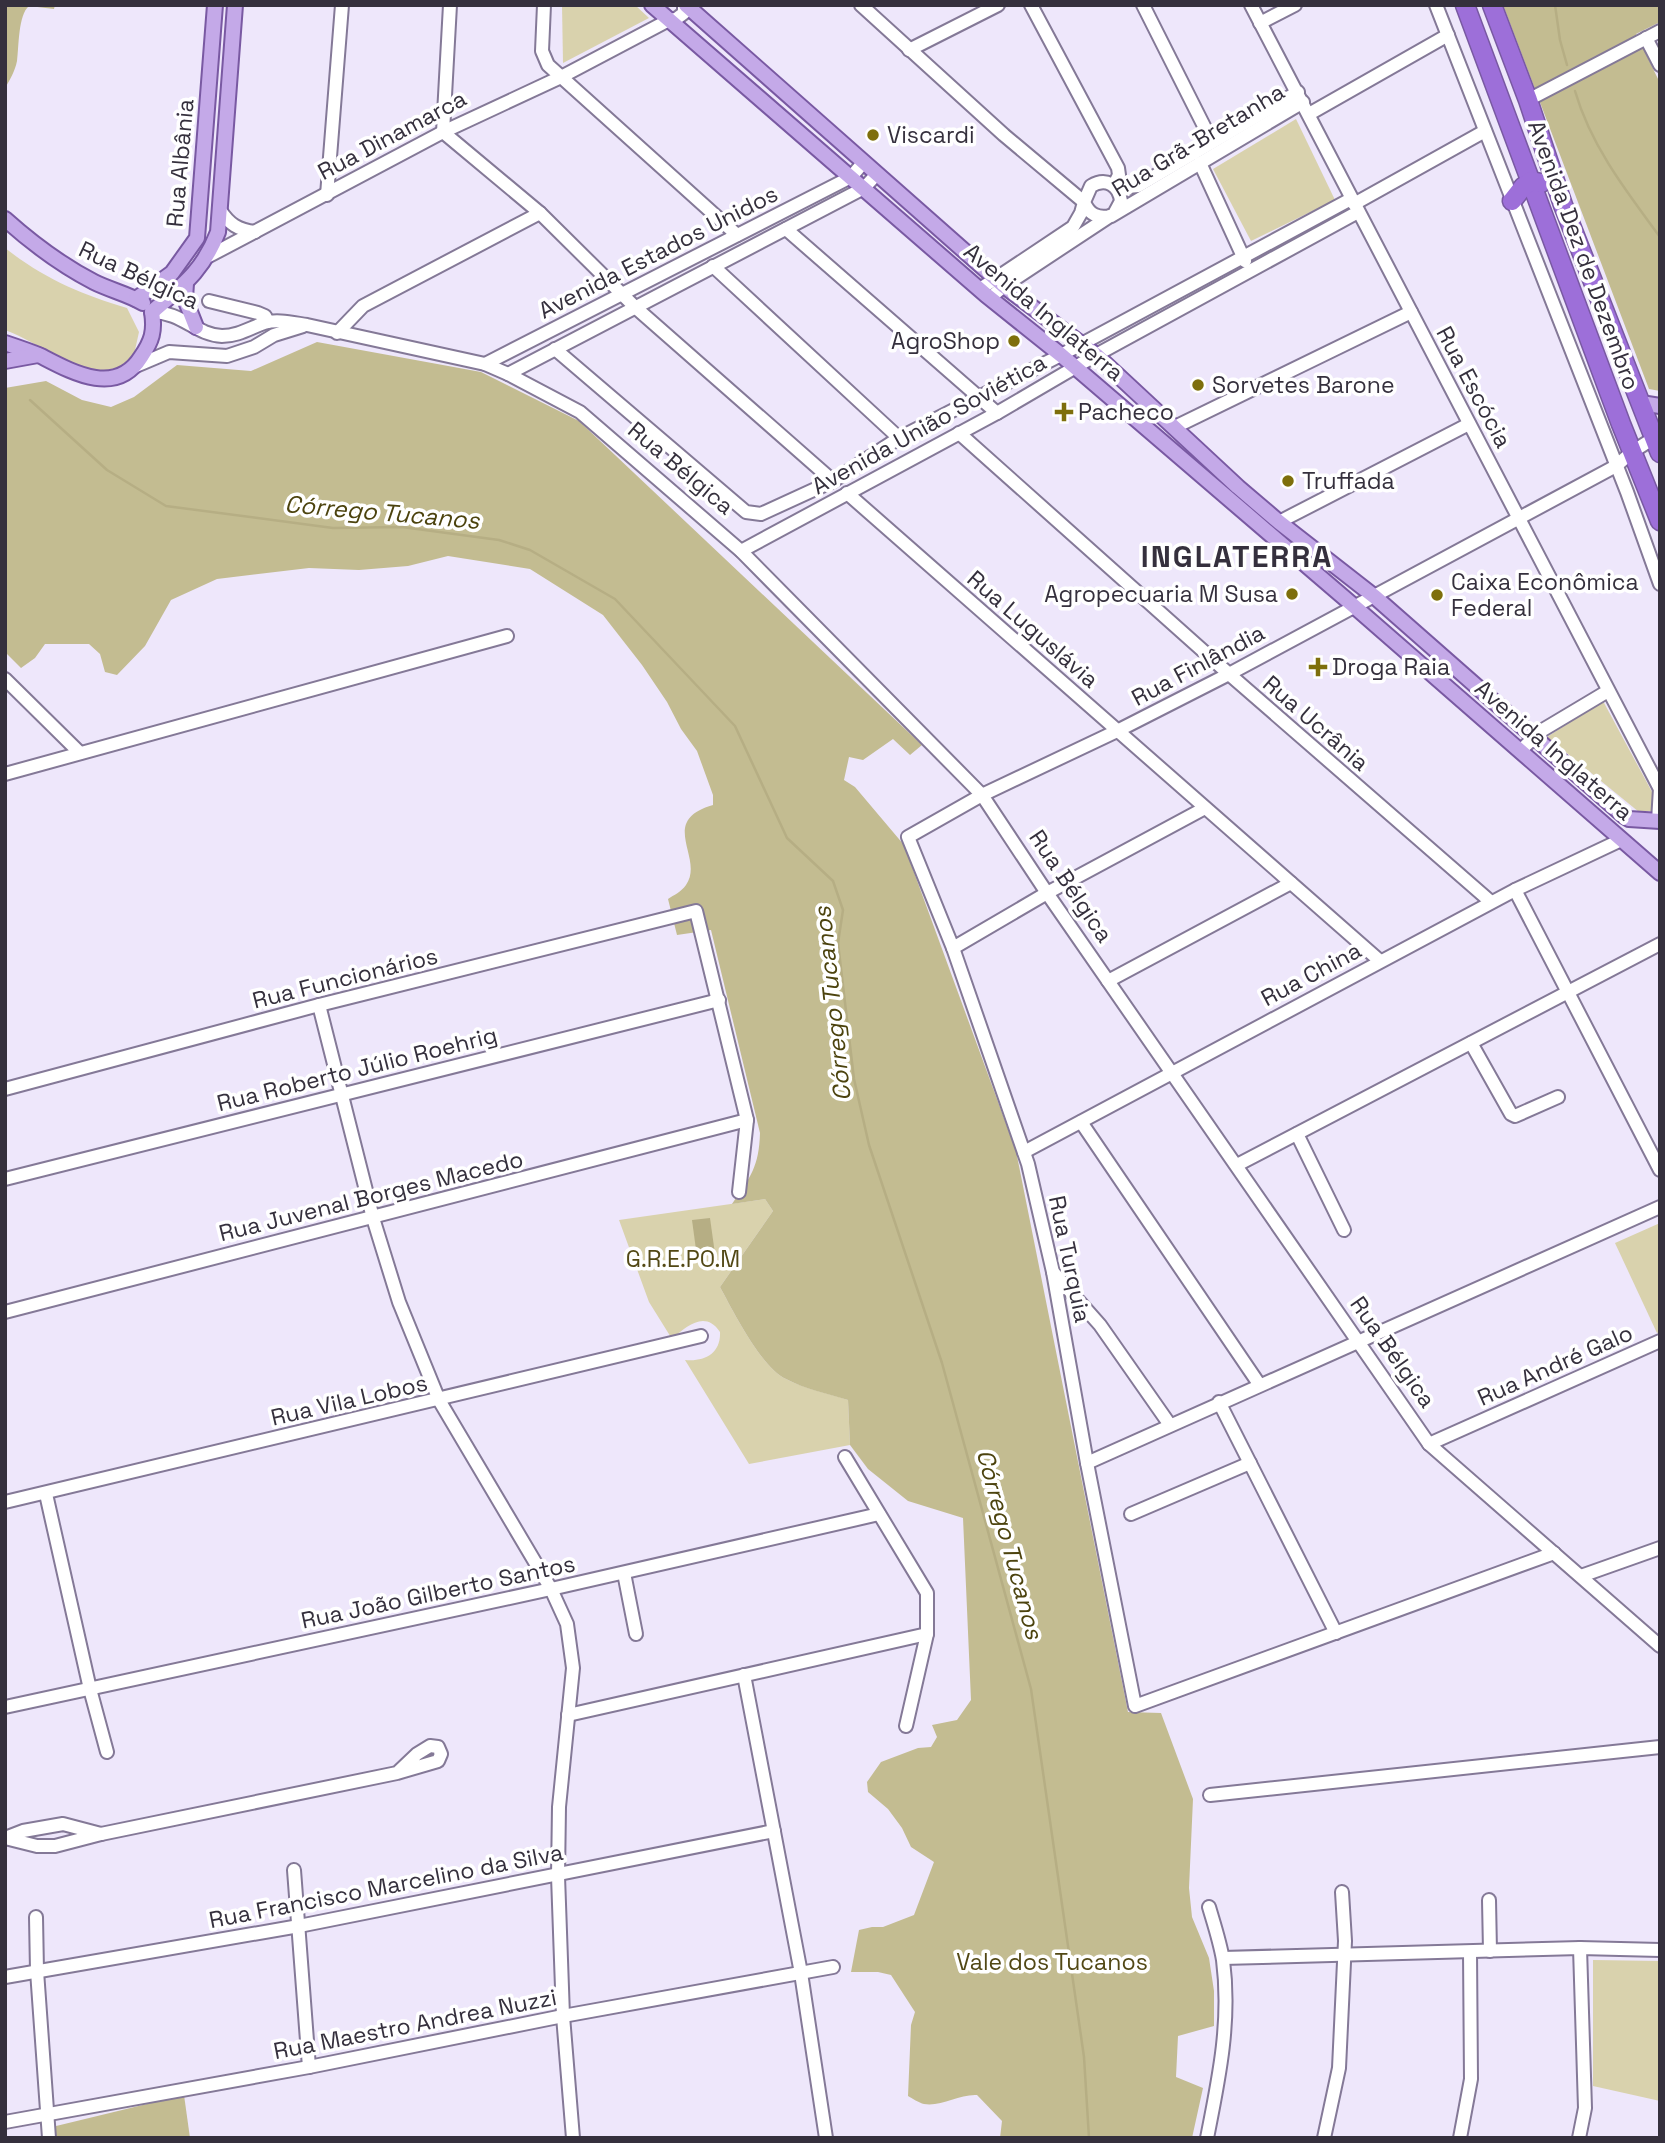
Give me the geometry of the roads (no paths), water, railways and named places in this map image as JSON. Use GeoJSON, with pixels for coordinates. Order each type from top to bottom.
{"type":"FeatureCollection","features":[{"type":"Feature","properties":{"kind":"highway","name":"Avenida Dez de Dezembro"},"geometry":{"type":"LineString","coordinates":[[1465,5],[1660,521]]}},
{"type":"Feature","properties":{"kind":"highway","name":"Avenida Dez de Dezembro"},"geometry":{"type":"LineString","coordinates":[[1492,5],[1528,100],[1563,205],[1658,442]]}},
{"type":"Feature","properties":{"kind":"highway"},"geometry":{"type":"LineString","coordinates":[[1491,73],[1509,104],[1514,106],[1528,100]]}},
{"type":"Feature","properties":{"kind":"highway"},"geometry":{"type":"LineString","coordinates":[[1512,201],[1531,181],[1543,184],[1563,205]]}},
{"type":"Feature","properties":{"kind":"main road","name":"Rua Albânia"},"geometry":{"type":"LineString","coordinates":[[136,299],[172,273],[197,238],[215,5]]}},
{"type":"Feature","properties":{"kind":"main road","name":"Rua Albânia"},"geometry":{"type":"LineString","coordinates":[[209,256],[218,232],[235,5]]}},
{"type":"Feature","properties":{"kind":"main road","name":"Avenida Inglaterra"},"geometry":{"type":"LineString","coordinates":[[652,5],[985,293],[1355,607],[1660,873]]}},
{"type":"Feature","properties":{"kind":"main road","name":"Avenida Inglaterra"},"geometry":{"type":"LineString","coordinates":[[685,5],[1000,282],[1096,355],[1238,487],[1375,597],[1629,819],[1659,821]]}},
{"type":"Feature","properties":{"kind":"main road","name":"Rua Bélgica"},"geometry":{"type":"LineString","coordinates":[[5,219],[33,244],[96,283],[136,299],[152,312]]}},
{"type":"Feature","properties":{"kind":"main road"},"geometry":{"type":"LineString","coordinates":[[5,232],[33,244]]}},
{"type":"Feature","properties":{"kind":"main road","name":"Rua Dinamarca"},"geometry":{"type":"LineString","coordinates":[[152,312],[186,283],[209,256]]}},
{"type":"Feature","properties":{"kind":"main road"},"geometry":{"type":"LineString","coordinates":[[186,283],[185,299],[196,327]]}},
{"type":"Feature","properties":{"kind":"main road"},"geometry":{"type":"LineString","coordinates":[[5,343],[91,378],[115,378],[136,366],[152,341],[152,312]]}},
{"type":"Feature","properties":{"kind":"main road"},"geometry":{"type":"LineString","coordinates":[[5,361],[39,355]]}},
{"type":"Feature","properties":{"kind":"main road"},"geometry":{"type":"LineString","coordinates":[[1641,403],[1660,406]]}},
{"type":"Feature","properties":{"kind":"main road"},"geometry":{"type":"LineString","coordinates":[[1214,487],[1225,474]]}},
{"type":"Feature","properties":{"kind":"main road"},"geometry":{"type":"LineString","coordinates":[[1229,499],[1238,487]]}},
{"type":"Feature","properties":{"kind":"main road"},"geometry":{"type":"LineString","coordinates":[[1621,840],[1628,829],[1629,819]]}},
{"type":"Feature","properties":{"kind":"street"},"geometry":{"type":"LineString","coordinates":[[327,195],[342,5]]}},
{"type":"Feature","properties":{"kind":"street"},"geometry":{"type":"LineString","coordinates":[[450,5],[443,132],[540,213],[635,307],[833,481]]}},
{"type":"Feature","properties":{"kind":"street"},"geometry":{"type":"LineString","coordinates":[[544,5],[542,51],[548,65],[737,235]]}},
{"type":"Feature","properties":{"kind":"street"},"geometry":{"type":"LineString","coordinates":[[669,20],[670,13],[677,5]]}},
{"type":"Feature","properties":{"kind":"street","name":"Rua Dinamarca"},"geometry":{"type":"LineString","coordinates":[[209,256],[443,132],[561,77],[669,20],[681,17],[685,5]]}},
{"type":"Feature","properties":{"kind":"street"},"geometry":{"type":"LineString","coordinates":[[861,5],[1004,135],[1084,202],[1093,214],[1101,217],[1112,215],[1121,201],[1116,187],[1118,168],[1031,5]]}},
{"type":"Feature","properties":{"kind":"street"},"geometry":{"type":"LineString","coordinates":[[909,50],[998,5]]}},
{"type":"Feature","properties":{"kind":"street"},"geometry":{"type":"LineString","coordinates":[[1143,5],[1212,142]]}},
{"type":"Feature","properties":{"kind":"street","name":"Rua Escócia"},"geometry":{"type":"LineString","coordinates":[[1251,5],[1660,788],[1659,821]]}},
{"type":"Feature","properties":{"kind":"street"},"geometry":{"type":"LineString","coordinates":[[1260,23],[1294,5]]}},
{"type":"Feature","properties":{"kind":"street"},"geometry":{"type":"LineString","coordinates":[[1436,5],[1660,584]]}},
{"type":"Feature","properties":{"kind":"street"},"geometry":{"type":"LineString","coordinates":[[1528,100],[1660,31]]}},
{"type":"Feature","properties":{"kind":"street"},"geometry":{"type":"LineString","coordinates":[[1303,102],[1447,35]]}},
{"type":"Feature","properties":{"kind":"street"},"geometry":{"type":"LineString","coordinates":[[1646,38],[1660,65]]}},
{"type":"Feature","properties":{"kind":"street","name":"Rua Grã-Bretanha"},"geometry":{"type":"LineString","coordinates":[[1116,187],[1138,186],[1212,142],[1303,102]]}},
{"type":"Feature","properties":{"kind":"street","name":"Rua Grã-Bretanha"},"geometry":{"type":"LineString","coordinates":[[1000,282],[1303,102]]}},
{"type":"Feature","properties":{"kind":"street"},"geometry":{"type":"LineString","coordinates":[[1354,205],[1485,131]]}},
{"type":"Feature","properties":{"kind":"street"},"geometry":{"type":"LineString","coordinates":[[851,177],[863,163]]}},
{"type":"Feature","properties":{"kind":"street"},"geometry":{"type":"LineString","coordinates":[[1200,163],[1250,271]]}},
{"type":"Feature","properties":{"kind":"street","name":"Avenida Estados Unidos"},"geometry":{"type":"LineString","coordinates":[[508,374],[864,188],[876,175]]}},
{"type":"Feature","properties":{"kind":"street","name":"Avenida Estados Unidos"},"geometry":{"type":"LineString","coordinates":[[485,364],[851,177]]}},
{"type":"Feature","properties":{"kind":"street"},"geometry":{"type":"LineString","coordinates":[[1084,202],[1087,191],[1096,183],[1109,182],[1116,187]]}},
{"type":"Feature","properties":{"kind":"street","name":"Rua Grã-Bretanha"},"geometry":{"type":"LineString","coordinates":[[1000,282],[1073,227],[1084,202]]}},
{"type":"Feature","properties":{"kind":"street","name":"Avenida União Soviética"},"geometry":{"type":"LineString","coordinates":[[555,349],[746,512],[761,514],[833,481],[899,438],[980,398],[1243,256],[1354,205]]}},
{"type":"Feature","properties":{"kind":"street","name":"Avenida União Soviética"},"geometry":{"type":"LineString","coordinates":[[741,551],[997,413],[1096,355],[1250,271],[1354,205]]}},
{"type":"Feature","properties":{"kind":"street"},"geometry":{"type":"LineString","coordinates":[[220,210],[228,222],[241,230],[255,232]]}},
{"type":"Feature","properties":{"kind":"street"},"geometry":{"type":"LineString","coordinates":[[337,333],[363,306],[540,213]]}},
{"type":"Feature","properties":{"kind":"street"},"geometry":{"type":"LineString","coordinates":[[786,229],[997,413]]}},
{"type":"Feature","properties":{"kind":"street"},"geometry":{"type":"LineString","coordinates":[[713,266],[899,438]]}},
{"type":"Feature","properties":{"kind":"street"},"geometry":{"type":"LineString","coordinates":[[985,293],[1000,282]]}},
{"type":"Feature","properties":{"kind":"street"},"geometry":{"type":"LineString","coordinates":[[209,301],[258,313],[265,316],[268,322]]}},
{"type":"Feature","properties":{"kind":"street","name":"Rua Bélgica"},"geometry":{"type":"LineString","coordinates":[[152,312],[176,315],[196,327],[220,336],[234,335],[268,322],[307,325],[485,364],[580,412],[741,551],[982,795],[1429,1444],[1660,1646]]}},
{"type":"Feature","properties":{"kind":"street"},"geometry":{"type":"LineString","coordinates":[[1175,427],[1411,312]]}},
{"type":"Feature","properties":{"kind":"street"},"geometry":{"type":"LineString","coordinates":[[136,366],[169,352],[227,356],[254,347],[274,335],[307,325]]}},
{"type":"Feature","properties":{"kind":"street"},"geometry":{"type":"LineString","coordinates":[[1279,522],[1469,424]]}},
{"type":"Feature","properties":{"kind":"street","name":"Rua Ucrânia"},"geometry":{"type":"LineString","coordinates":[[959,433],[1229,674],[1491,902]]}},
{"type":"Feature","properties":{"kind":"street","name":"Rua Finlândia"},"geometry":{"type":"LineString","coordinates":[[908,837],[982,795],[1229,674],[1520,519],[1616,466],[1632,452],[1658,442]]}},
{"type":"Feature","properties":{"kind":"street","name":"Rua Luguslávia"},"geometry":{"type":"LineString","coordinates":[[847,493],[1380,961]]}},
{"type":"Feature","properties":{"kind":"street"},"geometry":{"type":"LineString","coordinates":[[5,774],[507,636]]}},
{"type":"Feature","properties":{"kind":"street"},"geometry":{"type":"LineString","coordinates":[[5,679],[80,753]]}},
{"type":"Feature","properties":{"kind":"street"},"geometry":{"type":"LineString","coordinates":[[1521,750],[1534,736],[1608,691]]}},
{"type":"Feature","properties":{"kind":"street"},"geometry":{"type":"LineString","coordinates":[[953,947],[1205,808]]}},
{"type":"Feature","properties":{"kind":"street","name":"Rua Turquia"},"geometry":{"type":"LineString","coordinates":[[908,837],[953,947],[1024,1152],[1053,1272],[1135,1706],[1336,1633]]}},
{"type":"Feature","properties":{"kind":"street","name":"Rua China"},"geometry":{"type":"LineString","coordinates":[[1024,1152],[1491,902],[1621,840]]}},
{"type":"Feature","properties":{"kind":"street"},"geometry":{"type":"LineString","coordinates":[[1108,981],[1292,883]]}},
{"type":"Feature","properties":{"kind":"street"},"geometry":{"type":"LineString","coordinates":[[1515,890],[1660,1170]]}},
{"type":"Feature","properties":{"kind":"street","name":"Rua Funcionários"},"geometry":{"type":"LineString","coordinates":[[5,1089],[696,911],[719,1000]]}},
{"type":"Feature","properties":{"kind":"street"},"geometry":{"type":"LineString","coordinates":[[1237,1165],[1660,944]]}},
{"type":"Feature","properties":{"kind":"street"},"geometry":{"type":"LineString","coordinates":[[719,1000],[747,1120],[739,1192]]}},
{"type":"Feature","properties":{"kind":"street","name":"Rua Roberto Júlio Roehrig"},"geometry":{"type":"LineString","coordinates":[[5,1179],[719,1000]]}},
{"type":"Feature","properties":{"kind":"street"},"geometry":{"type":"LineString","coordinates":[[319,1006],[373,1218],[399,1302],[439,1400],[551,1589],[567,1624],[573,1668],[559,1807],[558,1875],[563,2016],[573,2138]]}},
{"type":"Feature","properties":{"kind":"street"},"geometry":{"type":"LineString","coordinates":[[1471,1043],[1511,1114],[1515,1116],[1558,1097]]}},
{"type":"Feature","properties":{"kind":"street","name":"Rua Juvenal Borges Macedo"},"geometry":{"type":"LineString","coordinates":[[5,1312],[747,1120]]}},
{"type":"Feature","properties":{"kind":"street"},"geometry":{"type":"LineString","coordinates":[[1081,1122],[1259,1384]]}},
{"type":"Feature","properties":{"kind":"street"},"geometry":{"type":"LineString","coordinates":[[1297,1134],[1344,1230]]}},
{"type":"Feature","properties":{"kind":"street"},"geometry":{"type":"LineString","coordinates":[[1087,1463],[1660,1207]]}},
{"type":"Feature","properties":{"kind":"street"},"geometry":{"type":"LineString","coordinates":[[1053,1272],[1100,1325],[1170,1425]]}},
{"type":"Feature","properties":{"kind":"street","name":"Rua Vila Lobos"},"geometry":{"type":"LineString","coordinates":[[5,1502],[701,1336]]}},
{"type":"Feature","properties":{"kind":"street","name":"Rua André Galo"},"geometry":{"type":"LineString","coordinates":[[1429,1444],[1660,1341]]}},
{"type":"Feature","properties":{"kind":"street"},"geometry":{"type":"LineString","coordinates":[[1219,1402],[1336,1633],[1554,1553]]}},
{"type":"Feature","properties":{"kind":"street"},"geometry":{"type":"LineString","coordinates":[[845,1457],[927,1593],[927,1634],[906,1726]]}},
{"type":"Feature","properties":{"kind":"street"},"geometry":{"type":"LineString","coordinates":[[1132,1514],[1250,1463]]}},
{"type":"Feature","properties":{"kind":"street"},"geometry":{"type":"LineString","coordinates":[[46,1494],[107,1752]]}},
{"type":"Feature","properties":{"kind":"street","name":"Rua João Gilberto Santos"},"geometry":{"type":"LineString","coordinates":[[5,1707],[624,1573],[879,1514]]}},
{"type":"Feature","properties":{"kind":"street"},"geometry":{"type":"LineString","coordinates":[[1581,1576],[1660,1548]]}},
{"type":"Feature","properties":{"kind":"street"},"geometry":{"type":"LineString","coordinates":[[624,1573],[636,1634]]}},
{"type":"Feature","properties":{"kind":"street"},"geometry":{"type":"LineString","coordinates":[[568,1714],[927,1634]]}},
{"type":"Feature","properties":{"kind":"street"},"geometry":{"type":"LineString","coordinates":[[744,1675],[801,1973],[826,2138]]}},
{"type":"Feature","properties":{"kind":"street"},"geometry":{"type":"LineString","coordinates":[[101,1834],[62,1824],[23,1831],[5,1838],[37,1846],[71,1843],[101,1834],[397,1773],[421,1767],[438,1761],[441,1754],[438,1747],[430,1746],[417,1754],[397,1773]]}},
{"type":"Feature","properties":{"kind":"street"},"geometry":{"type":"LineString","coordinates":[[1210,1795],[1660,1747]]}},
{"type":"Feature","properties":{"kind":"street"},"geometry":{"type":"LineString","coordinates":[[417,1754],[416,1760],[421,1767]]}},
{"type":"Feature","properties":{"kind":"street"},"geometry":{"type":"LineString","coordinates":[[71,1843],[75,1835],[73,1827]]}},
{"type":"Feature","properties":{"kind":"street"},"geometry":{"type":"LineString","coordinates":[[35,1829],[33,1837],[37,1846]]}},
{"type":"Feature","properties":{"kind":"street","name":"Rua Francisco Marcelino da Silva"},"geometry":{"type":"LineString","coordinates":[[5,1977],[299,1926],[774,1831]]}},
{"type":"Feature","properties":{"kind":"street"},"geometry":{"type":"LineString","coordinates":[[294,1870],[309,2067]]}},
{"type":"Feature","properties":{"kind":"street"},"geometry":{"type":"LineString","coordinates":[[1324,2138],[1339,2068],[1344,1953],[1342,1892]]}},
{"type":"Feature","properties":{"kind":"street"},"geometry":{"type":"LineString","coordinates":[[1489,1900],[1490,1951]]}},
{"type":"Feature","properties":{"kind":"street"},"geometry":{"type":"LineString","coordinates":[[1207,2138],[1222,2068],[1227,2013],[1223,1958],[1209,1907]]}},
{"type":"Feature","properties":{"kind":"street"},"geometry":{"type":"LineString","coordinates":[[36,1917],[37,1971],[49,2138]]}},
{"type":"Feature","properties":{"kind":"street"},"geometry":{"type":"LineString","coordinates":[[1223,1958],[1580,1948],[1660,1950]]}},
{"type":"Feature","properties":{"kind":"street"},"geometry":{"type":"LineString","coordinates":[[1578,2138],[1585,2108],[1580,1948]]}},
{"type":"Feature","properties":{"kind":"street"},"geometry":{"type":"LineString","coordinates":[[1460,2138],[1471,2080],[1470,1952]]}},
{"type":"Feature","properties":{"kind":"street","name":"Rua Maestro Andrea Nuzzi"},"geometry":{"type":"LineString","coordinates":[[5,2122],[834,1967]]}},
{"type":"Feature","properties":{"kind":"waterway"},"geometry":{"type":"LineString","coordinates":[[1555,5],[1567,65]]}},
{"type":"Feature","properties":{"kind":"waterway"},"geometry":{"type":"LineString","coordinates":[[1575,91],[1600,149],[1622,185],[1660,237]]}},
{"type":"Feature","properties":{"kind":"waterway","name":"Córrego Tucanos"},"geometry":{"type":"LineString","coordinates":[[30,400],[107,470],[166,506],[333,528],[402,527],[499,540],[530,550],[615,599],[735,726],[787,838],[833,881],[843,910],[838,943],[854,1079],[869,1145],[942,1363],[1031,1689],[1084,2057],[1089,2138]]}},
{"type":"Feature","properties":{"kind":"place","name":"Viscardi"},"geometry":{"type":"Point","coordinates":[873,135]}},
{"type":"Feature","properties":{"kind":"place","name":"AgroShop"},"geometry":{"type":"Point","coordinates":[1014,341]}},
{"type":"Feature","properties":{"kind":"place","name":"Sorvetes Barone"},"geometry":{"type":"Point","coordinates":[1198,385]}},
{"type":"Feature","properties":{"kind":"place","name":"Pacheco"},"geometry":{"type":"Point","coordinates":[1064,412]}},
{"type":"Feature","properties":{"kind":"place","name":"Truffada"},"geometry":{"type":"Point","coordinates":[1288,481]}},
{"type":"Feature","properties":{"kind":"place","name":"Agropecuaria M Susa"},"geometry":{"type":"Point","coordinates":[1292,594]}},
{"type":"Feature","properties":{"kind":"place","name":"Caixa Econômica Federal"},"geometry":{"type":"Point","coordinates":[1437,595]}},
{"type":"Feature","properties":{"kind":"place","name":"Droga Raia"},"geometry":{"type":"Point","coordinates":[1318,667]}},
{"type":"Feature","properties":{"kind":"district","name":"INGLATERRA"},"geometry":{"type":"Point","coordinates":[1237,556]}},
{"type":"Feature","properties":{"kind":"park label","name":"G.R.E.PO.M"},"geometry":{"type":"Point","coordinates":[683,1259]}},
{"type":"Feature","properties":{"kind":"park label","name":"Vale dos Tucanos"},"geometry":{"type":"Point","coordinates":[1052,1962]}}]}
